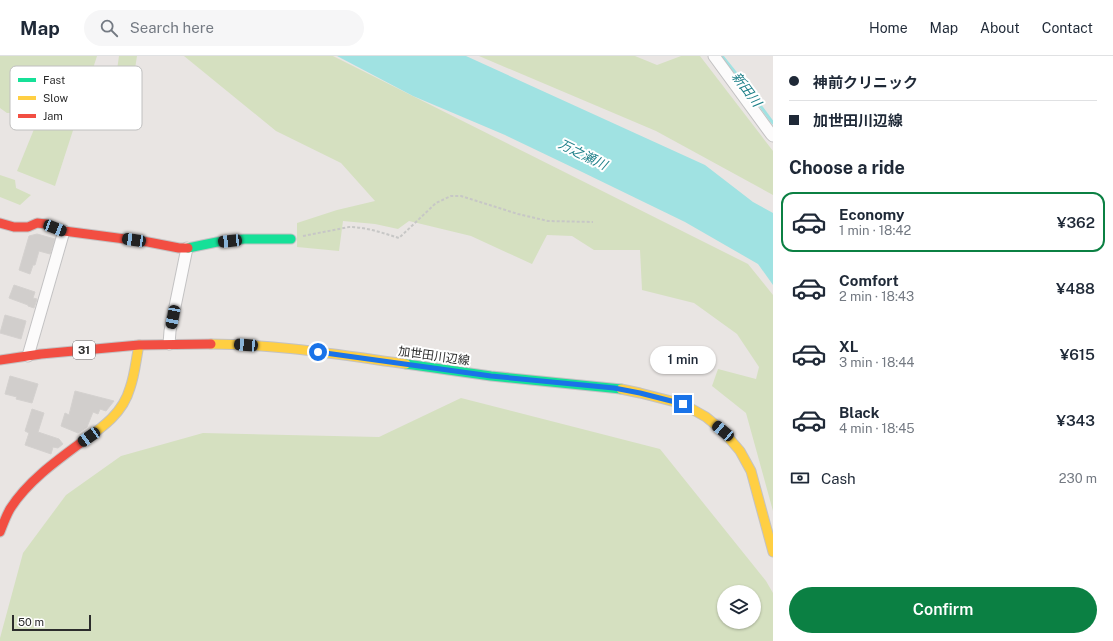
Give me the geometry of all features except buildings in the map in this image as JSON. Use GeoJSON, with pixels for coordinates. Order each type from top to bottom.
{"type":"FeatureCollection","features":[{"type":"Feature","properties":{"kind":"main road"},"geometry":{"type":"LineString","coordinates":[[0,223],[14,227],[28,227],[37,224],[46,224],[64,231],[148,242],[179,248],[187,248],[217,242],[291,239]]}},
{"type":"Feature","properties":{"kind":"main road","name":"加世田川辺線"},"geometry":{"type":"LineString","coordinates":[[0,360],[139,345],[231,344],[292,348],[491,376],[614,388],[640,393],[683,404],[706,417],[723,431],[740,451],[751,471],[773,552]]}},
{"type":"Feature","properties":{"kind":"main road"},"geometry":{"type":"LineString","coordinates":[[0,532],[13,505],[23,493],[53,465],[114,417],[125,401],[132,382],[139,345]]}},
{"type":"Feature","properties":{"kind":"street"},"geometry":{"type":"LineString","coordinates":[[714,56],[773,136]]}},
{"type":"Feature","properties":{"kind":"street"},"geometry":{"type":"LineString","coordinates":[[28,356],[64,231]]}},
{"type":"Feature","properties":{"kind":"street"},"geometry":{"type":"LineString","coordinates":[[169,344],[170,330],[187,248]]}},
{"type":"Feature","properties":{"kind":"path"},"geometry":{"type":"LineString","coordinates":[[291,239],[349,227],[365,228],[399,238],[436,203],[451,196],[461,196],[518,214],[548,221],[593,222]]}},
{"type":"Feature","properties":{"kind":"green space"},"geometry":{"type":"Polygon","coordinates":[[[0,56],[97,56],[94,66],[10,66],[10,113],[7,113],[0,108],[0,56]]]}},
{"type":"Feature","properties":{"kind":"green space"},"geometry":{"type":"Polygon","coordinates":[[[119,56],[137,56],[135,66],[118,66],[119,56]]]}},
{"type":"Feature","properties":{"kind":"green space"},"geometry":{"type":"Polygon","coordinates":[[[184,56],[333,56],[748,264],[773,295],[773,511],[746,413],[712,386],[718,369],[756,379],[759,367],[737,334],[694,303],[642,290],[640,250],[594,250],[572,236],[547,235],[532,264],[471,236],[409,221],[398,229],[375,224],[343,221],[339,251],[297,247],[297,223],[337,210],[375,201],[341,163],[276,131],[184,56]]]}},
{"type":"Feature","properties":{"kind":"green space"},"geometry":{"type":"Polygon","coordinates":[[[479,56],[635,56],[657,65],[681,56],[700,56],[773,151],[773,195],[656,131],[479,56]]]}},
{"type":"Feature","properties":{"kind":"green space"},"geometry":{"type":"Polygon","coordinates":[[[34,130],[73,130],[55,186],[17,171],[34,130]]]}},
{"type":"Feature","properties":{"kind":"green space"},"geometry":{"type":"Polygon","coordinates":[[[0,175],[15,180],[16,188],[31,195],[20,205],[0,197],[0,175]]]}},
{"type":"Feature","properties":{"kind":"green space"},"geometry":{"type":"Polygon","coordinates":[[[461,398],[660,449],[766,581],[773,593],[773,641],[0,641],[23,553],[66,495],[121,456],[203,433],[379,437],[461,398]]]}},
{"type":"Feature","properties":{"kind":"water","name":"万之瀬川"},"geometry":{"type":"Polygon","coordinates":[[[337,56],[466,56],[705,165],[753,202],[773,213],[773,285],[758,264],[685,222],[505,135],[413,96],[337,56]]]}},
{"type":"Feature","properties":{"kind":"waterway","name":"新田川"},"geometry":{"type":"LineString","coordinates":[[722,56],[773,123]]}},
{"type":"Feature","properties":{"kind":"traffic: fast"},"geometry":{"type":"LineString","coordinates":[[188,248],[217,242],[244,239],[291,239]]}},
{"type":"Feature","properties":{"kind":"traffic: fast"},"geometry":{"type":"LineString","coordinates":[[406,364],[491,376],[621,389]]}},
{"type":"Feature","properties":{"kind":"traffic: slow"},"geometry":{"type":"LineString","coordinates":[[211,344],[236,344],[285,348],[406,364]]}},
{"type":"Feature","properties":{"kind":"traffic: slow"},"geometry":{"type":"LineString","coordinates":[[82,442],[105,425],[117,412],[127,397],[132,383],[139,345]]}},
{"type":"Feature","properties":{"kind":"traffic: slow"},"geometry":{"type":"LineString","coordinates":[[621,389],[683,404],[706,417],[723,431],[740,451],[751,471],[773,552]]}},
{"type":"Feature","properties":{"kind":"traffic: jam"},"geometry":{"type":"LineString","coordinates":[[0,223],[14,227],[28,227],[37,223],[46,224],[64,231],[148,242],[179,248],[188,248]]}},
{"type":"Feature","properties":{"kind":"traffic: jam"},"geometry":{"type":"LineString","coordinates":[[0,360],[41,354],[139,345],[211,344]]}},
{"type":"Feature","properties":{"kind":"traffic: jam"},"geometry":{"type":"LineString","coordinates":[[0,532],[10,509],[33,481],[52,464],[82,442]]}},
{"type":"Feature","properties":{"kind":"route"},"geometry":{"type":"LineString","coordinates":[[318,352],[491,376],[614,388],[683,404]]}}]}
